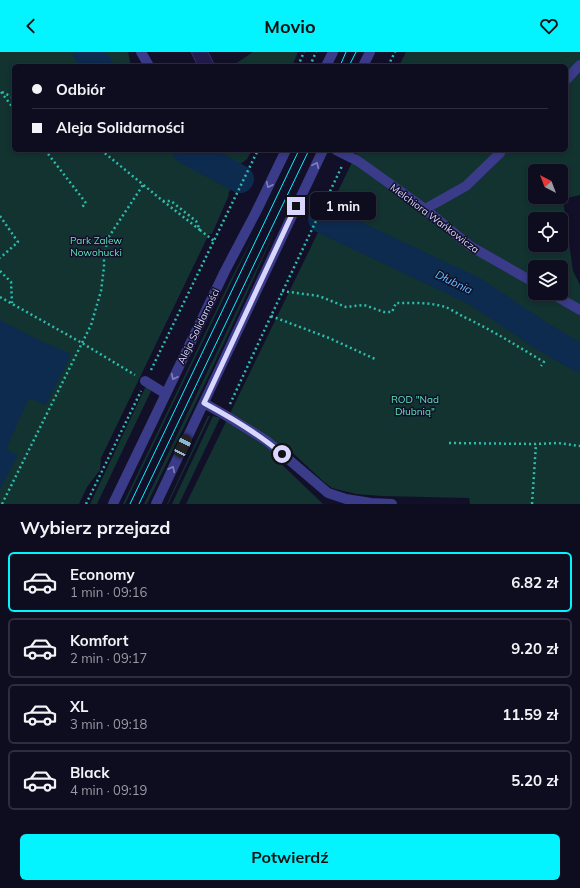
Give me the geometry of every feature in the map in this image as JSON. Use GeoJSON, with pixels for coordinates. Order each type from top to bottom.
{"type":"FeatureCollection","features":[{"type":"Feature","properties":{"kind":"street"},"geometry":{"type":"LineString","coordinates":[[141,52],[148,64]]}},
{"type":"Feature","properties":{"kind":"street"},"geometry":{"type":"LineString","coordinates":[[327,64],[333,52]]}},
{"type":"Feature","properties":{"kind":"street"},"geometry":{"type":"LineString","coordinates":[[364,64],[370,52]]}},
{"type":"Feature","properties":{"kind":"street"},"geometry":{"type":"LineString","coordinates":[[568,78],[580,66]]}},
{"type":"Feature","properties":{"kind":"street","name":"Aleja Solidarności"},"geometry":{"type":"LineString","coordinates":[[113,504],[225,271],[285,152]]}},
{"type":"Feature","properties":{"kind":"street"},"geometry":{"type":"LineString","coordinates":[[156,504],[322,152]]}},
{"type":"Feature","properties":{"kind":"street","name":"Melchiora Wańkowicza"},"geometry":{"type":"LineString","coordinates":[[340,152],[358,161],[425,209],[470,246],[528,279]]}},
{"type":"Feature","properties":{"kind":"street"},"geometry":{"type":"LineString","coordinates":[[425,209],[466,186],[500,152]]}},
{"type":"Feature","properties":{"kind":"street"},"geometry":{"type":"LineString","coordinates":[[563,300],[580,310]]}},
{"type":"Feature","properties":{"kind":"street"},"geometry":{"type":"LineString","coordinates":[[145,381],[166,394]]}},
{"type":"Feature","properties":{"kind":"street"},"geometry":{"type":"LineString","coordinates":[[204,403],[267,441],[328,492],[346,499],[371,503],[392,504]]}},
{"type":"Feature","properties":{"kind":"path"},"geometry":{"type":"LineString","coordinates":[[299,64],[304,52]]}},
{"type":"Feature","properties":{"kind":"path"},"geometry":{"type":"LineString","coordinates":[[311,64],[316,52]]}},
{"type":"Feature","properties":{"kind":"path"},"geometry":{"type":"LineString","coordinates":[[389,64],[395,52]]}},
{"type":"Feature","properties":{"kind":"path"},"geometry":{"type":"LineString","coordinates":[[1,92],[12,97]]}},
{"type":"Feature","properties":{"kind":"path"},"geometry":{"type":"LineString","coordinates":[[1,92],[12,106]]}},
{"type":"Feature","properties":{"kind":"path"},"geometry":{"type":"LineString","coordinates":[[47,152],[86,203],[82,206]]}},
{"type":"Feature","properties":{"kind":"path"},"geometry":{"type":"LineString","coordinates":[[103,152],[163,201],[171,201],[196,221],[200,230],[214,241]]}},
{"type":"Feature","properties":{"kind":"path"},"geometry":{"type":"LineString","coordinates":[[86,504],[257,152]]}},
{"type":"Feature","properties":{"kind":"path"},"geometry":{"type":"LineString","coordinates":[[228,410],[282,291],[344,162]]}},
{"type":"Feature","properties":{"kind":"path"},"geometry":{"type":"LineString","coordinates":[[2,504],[91,325],[98,303],[104,255],[108,238],[143,185]]}},
{"type":"Feature","properties":{"kind":"path"},"geometry":{"type":"LineString","coordinates":[[0,216],[18,242],[0,258]]}},
{"type":"Feature","properties":{"kind":"path"},"geometry":{"type":"LineString","coordinates":[[0,271],[11,282],[12,303]]}},
{"type":"Feature","properties":{"kind":"path"},"geometry":{"type":"LineString","coordinates":[[282,291],[319,296],[346,307],[364,305],[384,312],[392,312],[396,303],[412,303],[446,308],[483,325],[514,343],[544,362],[541,366]]}},
{"type":"Feature","properties":{"kind":"path"},"geometry":{"type":"LineString","coordinates":[[0,297],[82,343],[145,381]]}},
{"type":"Feature","properties":{"kind":"path"},"geometry":{"type":"LineString","coordinates":[[271,316],[328,338],[375,359]]}},
{"type":"Feature","properties":{"kind":"path"},"geometry":{"type":"LineString","coordinates":[[449,443],[536,444],[558,442],[580,446]]}},
{"type":"Feature","properties":{"kind":"path"},"geometry":{"type":"LineString","coordinates":[[532,504],[536,444]]}},
{"type":"Feature","properties":{"kind":"green space","name":"Park Zalew Nowohucki"},"geometry":{"type":"Polygon","coordinates":[[[0,52],[128,52],[131,64],[12,64],[12,152],[251,152],[247,159],[239,165],[242,167],[228,194],[229,195],[212,234],[209,234],[101,458],[100,470],[87,487],[79,504],[0,504],[0,52]]]}},
{"type":"Feature","properties":{"kind":"green space"},"geometry":{"type":"Polygon","coordinates":[[[253,52],[298,52],[293,64],[235,64],[253,52]]]}},
{"type":"Feature","properties":{"kind":"green space","name":"ROD \"Nad Dłubnią\""},"geometry":{"type":"Polygon","coordinates":[[[406,52],[580,52],[580,195],[568,198],[568,164],[528,164],[528,204],[564,204],[565,212],[528,212],[528,252],[568,252],[568,235],[573,271],[580,285],[580,504],[470,504],[469,498],[356,494],[332,488],[282,443],[275,458],[323,504],[186,504],[357,152],[568,152],[568,64],[400,64],[406,52]]]}},
{"type":"Feature","properties":{"kind":"green space"},"geometry":{"type":"Polygon","coordinates":[[[276,228],[197,401],[147,504],[144,504],[276,228]]]}},
{"type":"Feature","properties":{"kind":"green space"},"geometry":{"type":"Polygon","coordinates":[[[254,235],[125,504],[123,504],[229,283],[254,235]]]}},
{"type":"Feature","properties":{"kind":"green space"},"geometry":{"type":"Polygon","coordinates":[[[146,386],[151,391],[97,504],[90,504],[146,386]]]}},
{"type":"Feature","properties":{"kind":"green space"},"geometry":{"type":"Polygon","coordinates":[[[208,416],[210,416],[167,504],[208,416]]]}},
{"type":"Feature","properties":{"kind":"green space"},"geometry":{"type":"Polygon","coordinates":[[[213,416],[220,418],[179,504],[172,504],[213,416]]]}},
{"type":"Feature","properties":{"kind":"water"},"geometry":{"type":"Polygon","coordinates":[[[0,320],[43,342],[71,354],[46,405],[29,398],[6,449],[18,455],[0,489],[0,320]]]}},
{"type":"Feature","properties":{"kind":"building"},"geometry":{"type":"Polygon","coordinates":[[[191,52],[208,52],[214,64],[197,64],[191,52]]]}},
{"type":"Feature","properties":{"kind":"waterway","name":"Dłubnia"},"geometry":{"type":"LineString","coordinates":[[87,52],[97,64]]}},
{"type":"Feature","properties":{"kind":"waterway","name":"Dłubnia"},"geometry":{"type":"LineString","coordinates":[[190,152],[240,179]]}},
{"type":"Feature","properties":{"kind":"waterway","name":"Dłubnia"},"geometry":{"type":"LineString","coordinates":[[322,219],[474,291],[545,338],[580,358]]}},
{"type":"Feature","properties":{"kind":"tram line"},"geometry":{"type":"LineString","coordinates":[[341,64],[346,52]]}},
{"type":"Feature","properties":{"kind":"tram line"},"geometry":{"type":"LineString","coordinates":[[350,64],[356,52]]}},
{"type":"Feature","properties":{"kind":"tram line"},"geometry":{"type":"LineString","coordinates":[[130,504],[298,152]]}},
{"type":"Feature","properties":{"kind":"tram line"},"geometry":{"type":"LineString","coordinates":[[139,504],[308,152]]}},
{"type":"Feature","properties":{"kind":"route"},"geometry":{"type":"LineString","coordinates":[[282,454],[267,441],[204,403],[296,206]]}}]}
